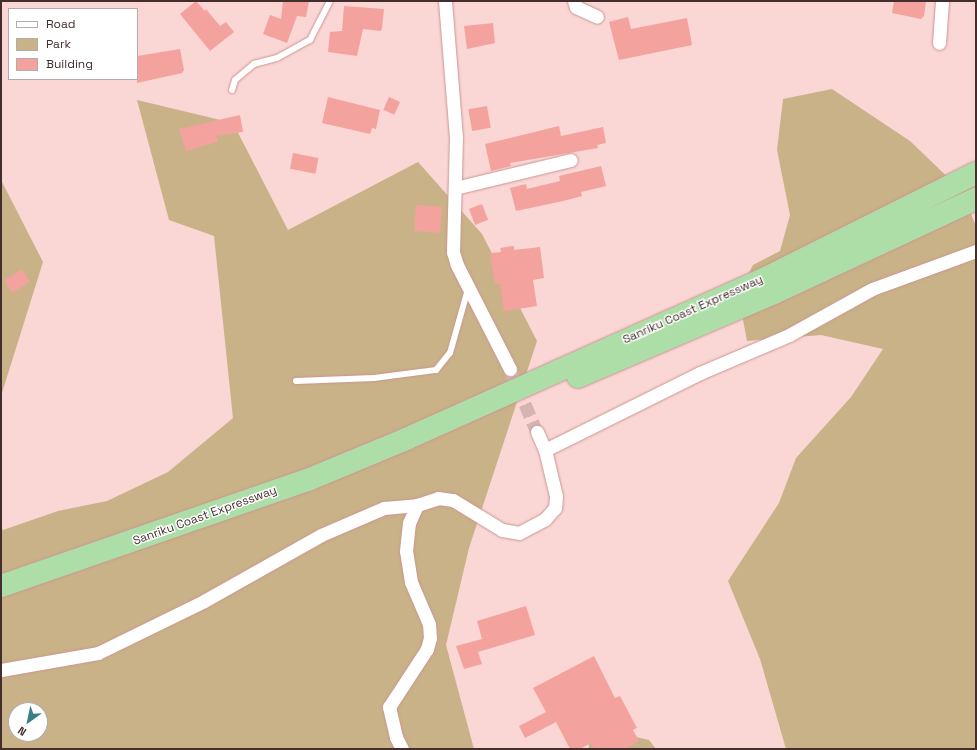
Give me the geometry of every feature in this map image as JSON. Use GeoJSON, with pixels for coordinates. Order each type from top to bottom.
{"type":"FeatureCollection","features":[{"type":"Feature","properties":{"kind":"highway","name":"Sanriku Coast Expressway"},"geometry":{"type":"LineString","coordinates":[[1,586],[310,479],[406,439],[766,278],[976,173]]}},
{"type":"Feature","properties":{"kind":"highway","name":"Sanriku Coast Expressway"},"geometry":{"type":"LineString","coordinates":[[406,439],[542,392],[608,365],[774,293],[976,199]]}},
{"type":"Feature","properties":{"kind":"street"},"geometry":{"type":"LineString","coordinates":[[445,1],[456,137],[454,252],[468,288],[510,369]]}},
{"type":"Feature","properties":{"kind":"street"},"geometry":{"type":"LineString","coordinates":[[574,1],[576,7],[597,17]]}},
{"type":"Feature","properties":{"kind":"street"},"geometry":{"type":"LineString","coordinates":[[939,43],[942,1]]}},
{"type":"Feature","properties":{"kind":"street"},"geometry":{"type":"LineString","coordinates":[[455,188],[571,160]]}},
{"type":"Feature","properties":{"kind":"street"},"geometry":{"type":"LineString","coordinates":[[545,450],[700,374],[789,335],[872,289],[976,251]]}},
{"type":"Feature","properties":{"kind":"street"},"geometry":{"type":"LineString","coordinates":[[1,670],[98,653],[204,601],[321,535],[384,508],[417,505],[438,498],[452,500],[502,530],[519,533],[545,519],[555,508],[556,496],[545,450],[536,432]]}},
{"type":"Feature","properties":{"kind":"street"},"geometry":{"type":"LineString","coordinates":[[402,749],[396,737],[389,707],[427,649],[430,638],[429,624],[411,582],[406,551],[409,522],[417,505]]}},
{"type":"Feature","properties":{"kind":"lane"},"geometry":{"type":"LineString","coordinates":[[232,90],[235,80],[254,64],[277,58],[310,40],[330,1]]}},
{"type":"Feature","properties":{"kind":"lane"},"geometry":{"type":"LineString","coordinates":[[296,381],[374,378],[436,370],[450,353],[468,288]]}},
{"type":"Feature","properties":{"kind":"green space"},"geometry":{"type":"Polygon","coordinates":[[[832,89],[910,141],[961,190],[976,226],[976,749],[786,749],[760,659],[728,581],[779,503],[796,458],[851,397],[883,349],[821,335],[747,341],[738,293],[753,265],[780,251],[790,215],[777,150],[783,99],[832,89]]]}},
{"type":"Feature","properties":{"kind":"green space"},"geometry":{"type":"Polygon","coordinates":[[[137,100],[233,123],[288,230],[418,162],[482,234],[537,341],[469,548],[446,645],[474,749],[1,749],[1,528],[3,530],[58,511],[107,501],[168,472],[233,418],[214,236],[169,220],[137,100]]]}},
{"type":"Feature","properties":{"kind":"green space"},"geometry":{"type":"Polygon","coordinates":[[[1,180],[43,262],[1,396],[1,180]]]}},
{"type":"Feature","properties":{"kind":"green space"},"geometry":{"type":"Polygon","coordinates":[[[588,726],[649,740],[656,749],[589,749],[588,726]]]}},
{"type":"Feature","properties":{"kind":"building"},"geometry":{"type":"Polygon","coordinates":[[[196,1],[205,11],[206,9],[220,26],[226,22],[234,32],[210,51],[180,14],[196,1]]]}},
{"type":"Feature","properties":{"kind":"building"},"geometry":{"type":"Polygon","coordinates":[[[283,1],[309,1],[306,17],[297,16],[287,43],[263,34],[270,15],[281,19],[283,1]]]}},
{"type":"Feature","properties":{"kind":"building"},"geometry":{"type":"Polygon","coordinates":[[[894,1],[926,1],[924,16],[921,19],[892,13],[894,1]]]}},
{"type":"Feature","properties":{"kind":"building"},"geometry":{"type":"Polygon","coordinates":[[[344,6],[384,9],[381,31],[363,29],[357,56],[328,52],[330,32],[342,31],[344,6]]]}},
{"type":"Feature","properties":{"kind":"building"},"geometry":{"type":"Polygon","coordinates":[[[628,17],[631,29],[687,18],[692,45],[619,60],[609,22],[628,17]]]}},
{"type":"Feature","properties":{"kind":"building"},"geometry":{"type":"Polygon","coordinates":[[[493,23],[495,43],[467,49],[464,26],[493,23]]]}},
{"type":"Feature","properties":{"kind":"building"},"geometry":{"type":"Polygon","coordinates":[[[180,49],[184,70],[182,73],[137,83],[138,56],[180,49]]]}},
{"type":"Feature","properties":{"kind":"building"},"geometry":{"type":"Polygon","coordinates":[[[328,97],[380,110],[376,129],[372,128],[370,134],[322,123],[328,97]]]}},
{"type":"Feature","properties":{"kind":"building"},"geometry":{"type":"Polygon","coordinates":[[[389,97],[400,102],[394,115],[383,110],[389,97]]]}},
{"type":"Feature","properties":{"kind":"building"},"geometry":{"type":"Polygon","coordinates":[[[487,106],[491,128],[472,131],[468,109],[487,106]]]}},
{"type":"Feature","properties":{"kind":"building"},"geometry":{"type":"Polygon","coordinates":[[[240,115],[243,132],[216,136],[218,142],[186,151],[179,129],[240,115]]]}},
{"type":"Feature","properties":{"kind":"building"},"geometry":{"type":"Polygon","coordinates":[[[559,126],[561,136],[603,127],[606,143],[597,145],[598,148],[510,163],[511,166],[491,171],[485,144],[559,126]]]}},
{"type":"Feature","properties":{"kind":"building"},"geometry":{"type":"Polygon","coordinates":[[[293,153],[319,158],[315,174],[290,169],[293,153]]]}},
{"type":"Feature","properties":{"kind":"building"},"geometry":{"type":"Polygon","coordinates":[[[601,166],[606,186],[581,192],[582,196],[516,211],[510,188],[526,184],[527,189],[560,181],[559,176],[601,166]]]}},
{"type":"Feature","properties":{"kind":"building"},"geometry":{"type":"Polygon","coordinates":[[[482,204],[488,220],[475,225],[469,209],[482,204]]]}},
{"type":"Feature","properties":{"kind":"building"},"geometry":{"type":"Polygon","coordinates":[[[416,205],[442,207],[440,233],[414,231],[416,205]]]}},
{"type":"Feature","properties":{"kind":"building"},"geometry":{"type":"Polygon","coordinates":[[[514,246],[514,250],[540,247],[544,278],[533,280],[537,306],[504,311],[500,284],[495,284],[490,253],[501,252],[500,248],[514,246]]]}},
{"type":"Feature","properties":{"kind":"building"},"geometry":{"type":"Polygon","coordinates":[[[22,269],[30,282],[12,293],[4,280],[22,269]]]}},
{"type":"Feature","properties":{"kind":"building"},"geometry":{"type":"Polygon","coordinates":[[[526,606],[535,635],[478,652],[482,664],[464,669],[456,646],[482,639],[477,621],[526,606]]]}},
{"type":"Feature","properties":{"kind":"building"},"geometry":{"type":"Polygon","coordinates":[[[594,656],[615,698],[620,696],[637,728],[633,730],[639,741],[625,749],[594,749],[591,743],[580,749],[570,749],[556,722],[525,738],[519,726],[546,712],[533,688],[594,656]]]}},
{"type":"Feature","properties":{"kind":"tunnel"},"geometry":{"type":"LineString","coordinates":[[510,369],[537,432]]}}]}
